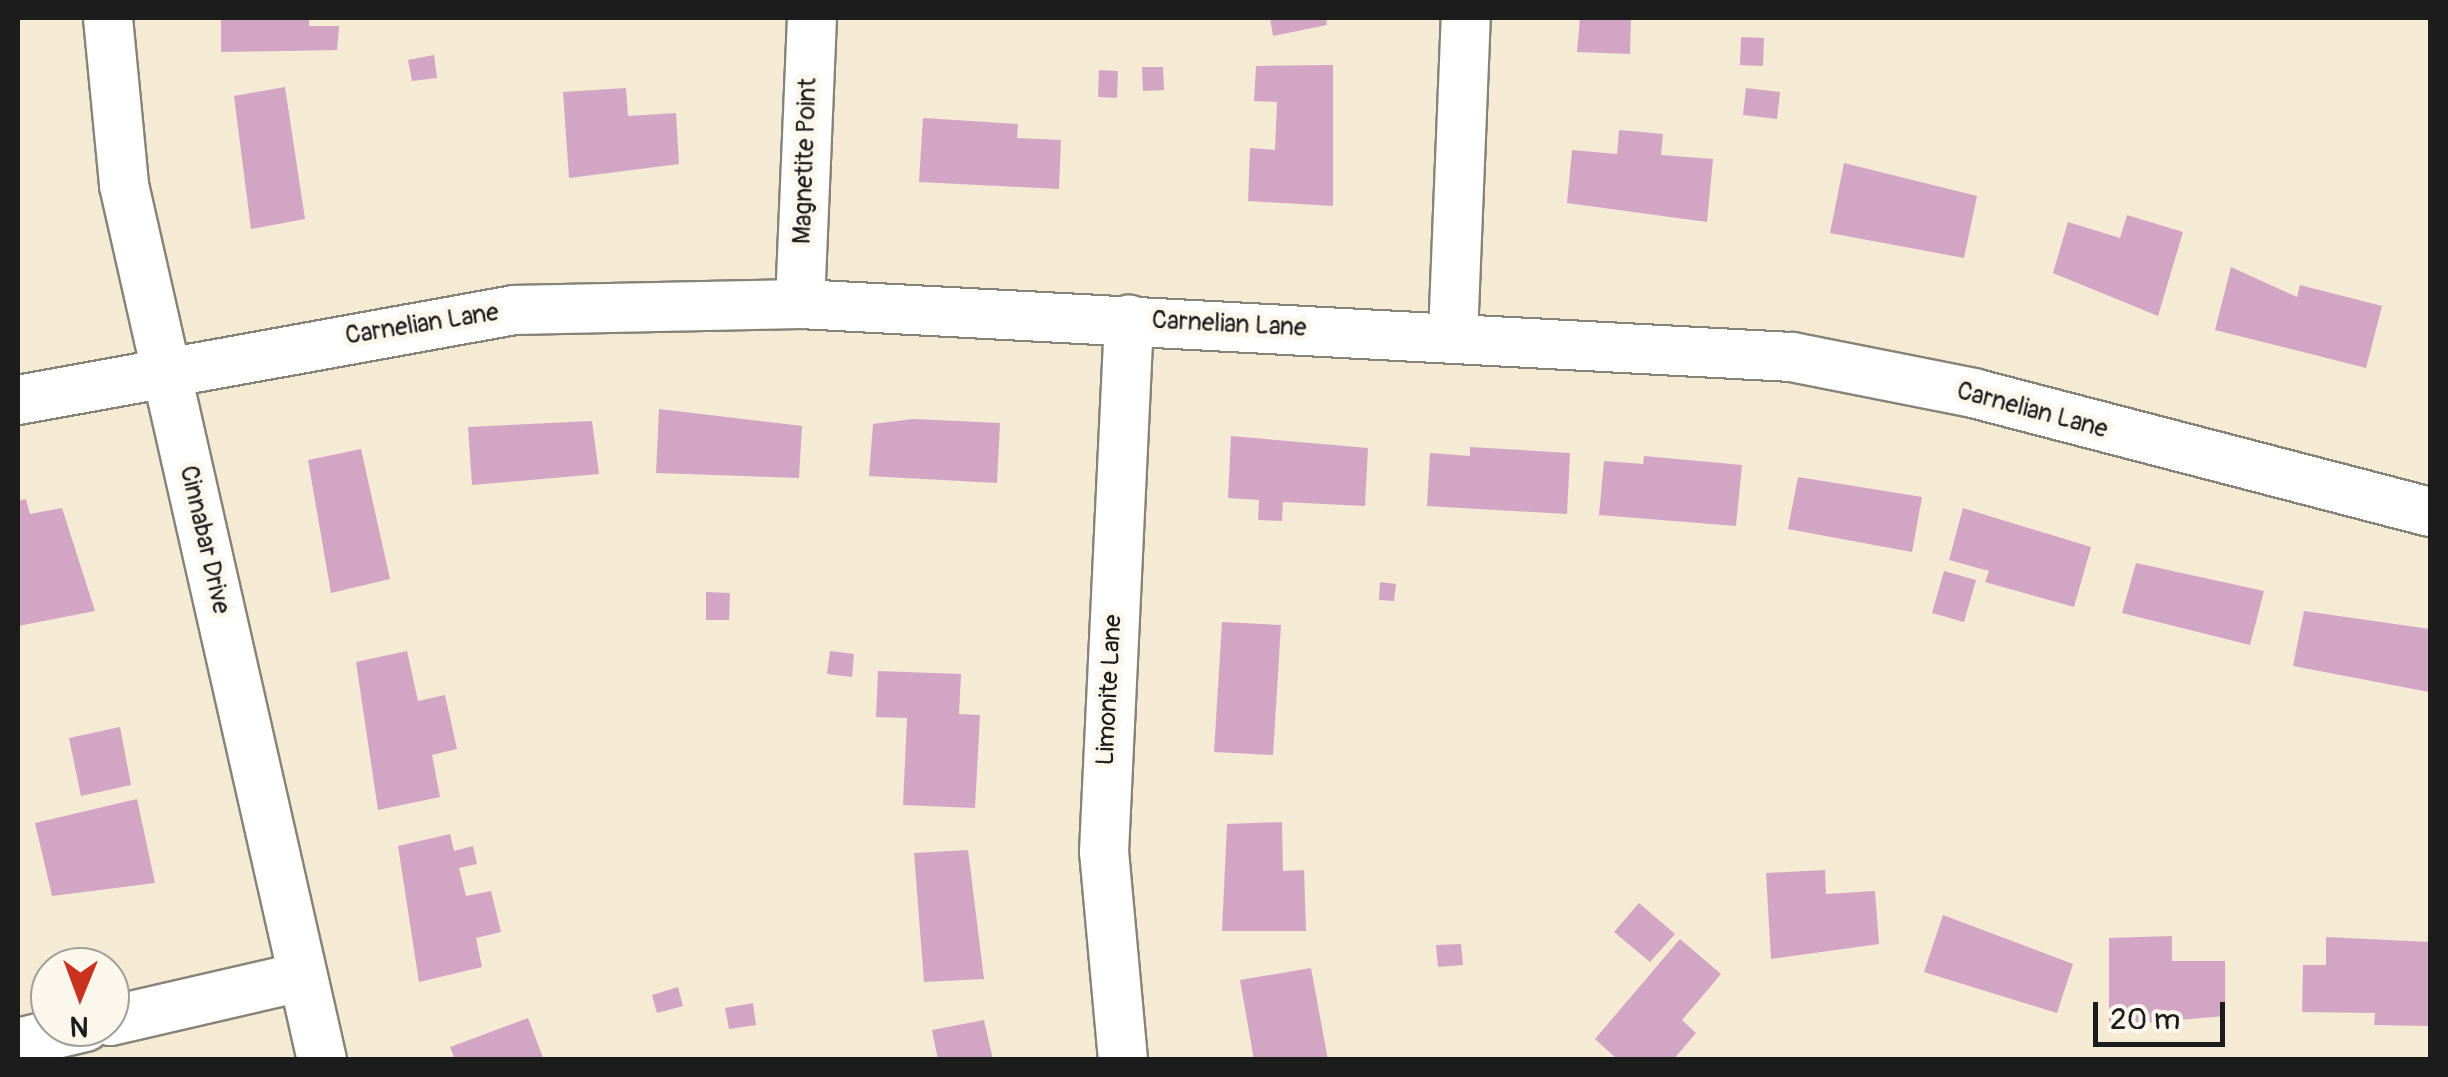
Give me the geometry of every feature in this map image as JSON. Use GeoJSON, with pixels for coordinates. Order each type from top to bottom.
{"type":"FeatureCollection","features":[{"type":"Feature","properties":{"kind":"street","name":"Cinnabar Drive"},"geometry":{"type":"LineString","coordinates":[[108,18],[124,185],[300,977],[322,1060]]}},
{"type":"Feature","properties":{"kind":"street","name":"Magnetite Point"},"geometry":{"type":"LineString","coordinates":[[800,304],[812,18]]}},
{"type":"Feature","properties":{"kind":"street"},"geometry":{"type":"LineString","coordinates":[[1453,336],[1466,18]]}},
{"type":"Feature","properties":{"kind":"street","name":"Carnelian Lane"},"geometry":{"type":"LineString","coordinates":[[18,400],[514,310],[800,304],[1728,350],[1854,368],[2430,512]]}},
{"type":"Feature","properties":{"kind":"street","name":"Limonite Lane"},"geometry":{"type":"LineString","coordinates":[[1123,1060],[1104,852],[1129,320]]}},
{"type":"Feature","properties":{"kind":"street"},"geometry":{"type":"LineString","coordinates":[[130,1016],[300,977]]}},
{"type":"Feature","properties":{"kind":"building"},"geometry":{"type":"Polygon","coordinates":[[[221,18],[309,18],[309,26],[339,26],[337,50],[221,52],[221,18]]]}},
{"type":"Feature","properties":{"kind":"building"},"geometry":{"type":"Polygon","coordinates":[[[1270,18],[1326,18],[1327,25],[1273,36],[1270,18]]]}},
{"type":"Feature","properties":{"kind":"building"},"geometry":{"type":"Polygon","coordinates":[[[1580,18],[1631,18],[1630,54],[1577,52],[1580,18]]]}},
{"type":"Feature","properties":{"kind":"building"},"geometry":{"type":"Polygon","coordinates":[[[1741,37],[1764,38],[1763,66],[1740,65],[1741,37]]]}},
{"type":"Feature","properties":{"kind":"building"},"geometry":{"type":"Polygon","coordinates":[[[434,55],[437,78],[412,81],[408,60],[434,55]]]}},
{"type":"Feature","properties":{"kind":"building"},"geometry":{"type":"Polygon","coordinates":[[[1333,65],[1333,206],[1248,201],[1250,148],[1275,150],[1277,102],[1254,101],[1256,66],[1333,65]]]}},
{"type":"Feature","properties":{"kind":"building"},"geometry":{"type":"Polygon","coordinates":[[[1142,67],[1163,67],[1164,90],[1143,91],[1142,67]]]}},
{"type":"Feature","properties":{"kind":"building"},"geometry":{"type":"Polygon","coordinates":[[[1099,70],[1118,71],[1117,98],[1098,97],[1099,70]]]}},
{"type":"Feature","properties":{"kind":"building"},"geometry":{"type":"Polygon","coordinates":[[[285,87],[305,219],[251,229],[234,96],[285,87]]]}},
{"type":"Feature","properties":{"kind":"building"},"geometry":{"type":"Polygon","coordinates":[[[626,88],[628,116],[676,113],[679,164],[569,178],[563,92],[626,88]]]}},
{"type":"Feature","properties":{"kind":"building"},"geometry":{"type":"Polygon","coordinates":[[[1746,88],[1780,92],[1777,119],[1743,115],[1746,88]]]}},
{"type":"Feature","properties":{"kind":"building"},"geometry":{"type":"Polygon","coordinates":[[[923,118],[1018,124],[1017,138],[1061,140],[1059,189],[919,182],[923,118]]]}},
{"type":"Feature","properties":{"kind":"building"},"geometry":{"type":"Polygon","coordinates":[[[1619,130],[1663,134],[1661,155],[1713,159],[1707,222],[1567,203],[1572,150],[1617,154],[1619,130]]]}},
{"type":"Feature","properties":{"kind":"building"},"geometry":{"type":"Polygon","coordinates":[[[1844,163],[1977,196],[1964,258],[1830,233],[1844,163]]]}},
{"type":"Feature","properties":{"kind":"building"},"geometry":{"type":"Polygon","coordinates":[[[2127,215],[2183,232],[2158,316],[2053,273],[2068,222],[2120,238],[2127,215]]]}},
{"type":"Feature","properties":{"kind":"building"},"geometry":{"type":"Polygon","coordinates":[[[2231,267],[2297,297],[2300,285],[2382,306],[2366,368],[2215,330],[2231,267]]]}},
{"type":"Feature","properties":{"kind":"building"},"geometry":{"type":"Polygon","coordinates":[[[659,409],[802,426],[799,478],[656,473],[659,409]]]}},
{"type":"Feature","properties":{"kind":"building"},"geometry":{"type":"Polygon","coordinates":[[[913,419],[1000,423],[997,483],[869,476],[873,424],[913,419]]]}},
{"type":"Feature","properties":{"kind":"building"},"geometry":{"type":"Polygon","coordinates":[[[592,421],[599,474],[472,485],[468,427],[592,421]]]}},
{"type":"Feature","properties":{"kind":"building"},"geometry":{"type":"Polygon","coordinates":[[[1231,436],[1368,448],[1365,506],[1283,502],[1282,521],[1258,520],[1259,500],[1228,498],[1231,436]]]}},
{"type":"Feature","properties":{"kind":"building"},"geometry":{"type":"Polygon","coordinates":[[[1470,447],[1570,453],[1567,514],[1427,506],[1430,453],[1470,456],[1470,447]]]}},
{"type":"Feature","properties":{"kind":"building"},"geometry":{"type":"Polygon","coordinates":[[[361,449],[390,579],[331,593],[308,460],[361,449]]]}},
{"type":"Feature","properties":{"kind":"building"},"geometry":{"type":"Polygon","coordinates":[[[1644,456],[1742,465],[1736,526],[1599,515],[1604,461],[1643,464],[1644,456]]]}},
{"type":"Feature","properties":{"kind":"building"},"geometry":{"type":"Polygon","coordinates":[[[1798,477],[1922,497],[1912,552],[1788,529],[1798,477]]]}},
{"type":"Feature","properties":{"kind":"building"},"geometry":{"type":"Polygon","coordinates":[[[26,499],[30,514],[62,508],[95,611],[18,626],[18,501],[26,499]]]}},
{"type":"Feature","properties":{"kind":"building"},"geometry":{"type":"Polygon","coordinates":[[[1963,508],[2091,547],[2074,607],[1985,582],[1989,571],[1949,560],[1963,508]]]}},
{"type":"Feature","properties":{"kind":"building"},"geometry":{"type":"Polygon","coordinates":[[[2136,563],[2264,591],[2250,645],[2122,613],[2136,563]]]}},
{"type":"Feature","properties":{"kind":"building"},"geometry":{"type":"Polygon","coordinates":[[[1944,571],[1976,580],[1964,622],[1932,613],[1944,571]]]}},
{"type":"Feature","properties":{"kind":"building"},"geometry":{"type":"Polygon","coordinates":[[[1380,582],[1396,584],[1394,601],[1379,600],[1380,582]]]}},
{"type":"Feature","properties":{"kind":"building"},"geometry":{"type":"Polygon","coordinates":[[[706,592],[730,593],[729,620],[706,620],[706,592]]]}},
{"type":"Feature","properties":{"kind":"building"},"geometry":{"type":"Polygon","coordinates":[[[2304,611],[2430,629],[2429,692],[2293,666],[2304,611]]]}},
{"type":"Feature","properties":{"kind":"building"},"geometry":{"type":"Polygon","coordinates":[[[1222,622],[1281,625],[1273,755],[1214,752],[1222,622]]]}},
{"type":"Feature","properties":{"kind":"building"},"geometry":{"type":"Polygon","coordinates":[[[407,651],[418,701],[445,695],[457,749],[432,755],[440,797],[378,810],[356,662],[407,651]]]}},
{"type":"Feature","properties":{"kind":"building"},"geometry":{"type":"Polygon","coordinates":[[[830,651],[854,654],[852,677],[827,674],[830,651]]]}},
{"type":"Feature","properties":{"kind":"building"},"geometry":{"type":"Polygon","coordinates":[[[878,671],[961,674],[959,714],[980,715],[975,808],[903,805],[907,718],[876,717],[878,671]]]}},
{"type":"Feature","properties":{"kind":"building"},"geometry":{"type":"Polygon","coordinates":[[[120,727],[131,785],[81,796],[69,738],[120,727]]]}},
{"type":"Feature","properties":{"kind":"building"},"geometry":{"type":"Polygon","coordinates":[[[137,799],[155,883],[52,896],[35,823],[137,799]]]}},
{"type":"Feature","properties":{"kind":"building"},"geometry":{"type":"Polygon","coordinates":[[[1282,822],[1283,871],[1304,870],[1306,931],[1222,931],[1227,824],[1282,822]]]}},
{"type":"Feature","properties":{"kind":"building"},"geometry":{"type":"Polygon","coordinates":[[[450,834],[454,851],[473,846],[477,864],[459,868],[466,896],[491,891],[501,932],[476,938],[482,967],[419,982],[398,846],[450,834]]]}},
{"type":"Feature","properties":{"kind":"building"},"geometry":{"type":"Polygon","coordinates":[[[968,850],[984,979],[924,982],[914,853],[968,850]]]}},
{"type":"Feature","properties":{"kind":"building"},"geometry":{"type":"Polygon","coordinates":[[[1825,870],[1826,894],[1875,891],[1879,944],[1771,959],[1766,873],[1825,870]]]}},
{"type":"Feature","properties":{"kind":"building"},"geometry":{"type":"Polygon","coordinates":[[[1639,903],[1675,934],[1650,962],[1614,932],[1639,903]]]}},
{"type":"Feature","properties":{"kind":"building"},"geometry":{"type":"Polygon","coordinates":[[[1943,915],[2073,964],[2057,1013],[1924,972],[1943,915]]]}},
{"type":"Feature","properties":{"kind":"building"},"geometry":{"type":"Polygon","coordinates":[[[2172,936],[2172,961],[2225,961],[2225,1016],[2109,1026],[2109,938],[2172,936]]]}},
{"type":"Feature","properties":{"kind":"building"},"geometry":{"type":"Polygon","coordinates":[[[2326,937],[2430,942],[2430,1026],[2374,1025],[2375,1013],[2302,1012],[2303,965],[2326,965],[2326,937]]]}},
{"type":"Feature","properties":{"kind":"building"},"geometry":{"type":"Polygon","coordinates":[[[1680,939],[1721,974],[1682,1020],[1696,1033],[1673,1060],[1618,1060],[1595,1039],[1680,939]]]}},
{"type":"Feature","properties":{"kind":"building"},"geometry":{"type":"Polygon","coordinates":[[[1461,944],[1463,965],[1438,967],[1436,945],[1461,944]]]}},
{"type":"Feature","properties":{"kind":"building"},"geometry":{"type":"Polygon","coordinates":[[[1311,968],[1328,1060],[1254,1060],[1240,980],[1311,968]]]}},
{"type":"Feature","properties":{"kind":"building"},"geometry":{"type":"Polygon","coordinates":[[[678,987],[683,1006],[657,1013],[652,995],[678,987]]]}},
{"type":"Feature","properties":{"kind":"building"},"geometry":{"type":"Polygon","coordinates":[[[753,1003],[756,1025],[729,1029],[725,1008],[753,1003]]]}},
{"type":"Feature","properties":{"kind":"building"},"geometry":{"type":"Polygon","coordinates":[[[528,1018],[544,1060],[455,1060],[450,1047],[528,1018]]]}},
{"type":"Feature","properties":{"kind":"building"},"geometry":{"type":"Polygon","coordinates":[[[984,1020],[993,1060],[938,1060],[932,1030],[984,1020]]]}}]}
